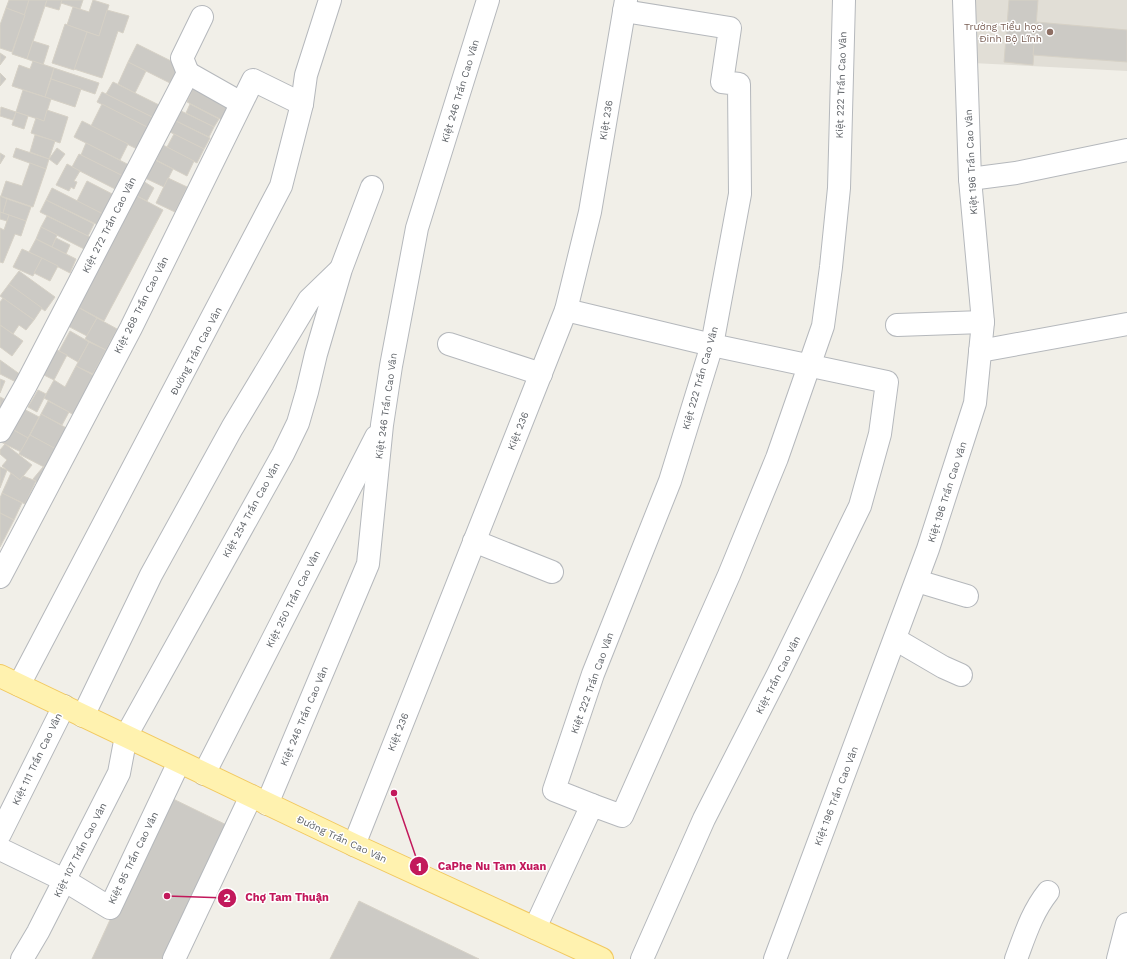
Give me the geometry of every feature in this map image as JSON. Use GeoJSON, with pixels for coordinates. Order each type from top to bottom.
{"type":"FeatureCollection","features":[{"type":"Feature","properties":{"kind":"main road","name":"Đường Trần Cao Vân"},"geometry":{"type":"LineString","coordinates":[[6,681],[64,706],[354,845],[602,959]]}},
{"type":"Feature","properties":{"kind":"street","name":"Đường Trần Cao Vân"},"geometry":{"type":"LineString","coordinates":[[6,681],[281,186],[302,104],[306,75],[330,0]]}},
{"type":"Feature","properties":{"kind":"street","name":"Kiệt 246 Trần Cao Vân"},"geometry":{"type":"LineString","coordinates":[[174,959],[259,800],[368,564],[382,425],[391,366],[417,228],[488,0]]}},
{"type":"Feature","properties":{"kind":"street","name":"Kiệt 222 Trần Cao Vân"},"geometry":{"type":"LineString","coordinates":[[625,6],[730,28],[722,82],[739,84],[740,194],[712,345],[670,481],[593,674],[554,790],[622,816],[732,568],[777,458],[810,367],[823,326],[832,267],[839,188],[844,0]]}},
{"type":"Feature","properties":{"kind":"street","name":"Kiệt 196 Trần Cao Vân"},"geometry":{"type":"LineString","coordinates":[[774,959],[917,581],[975,403],[984,322],[970,179],[964,0]]}},
{"type":"Feature","properties":{"kind":"street","name":"Kiệt 236"},"geometry":{"type":"LineString","coordinates":[[354,845],[566,310],[590,212],[625,6]]}},
{"type":"Feature","properties":{"kind":"street"},"geometry":{"type":"LineString","coordinates":[[202,17],[182,58],[188,73],[241,103]]}},
{"type":"Feature","properties":{"kind":"street","name":"Kiệt 272 Trần Cao Vân"},"geometry":{"type":"LineString","coordinates":[[0,431],[26,385],[188,73]]}},
{"type":"Feature","properties":{"kind":"street","name":"Kiệt 268 Trần Cao Vân"},"geometry":{"type":"LineString","coordinates":[[0,577],[131,328],[253,80],[302,104]]}},
{"type":"Feature","properties":{"kind":"street"},"geometry":{"type":"LineString","coordinates":[[970,179],[1016,173],[1127,150]]}},
{"type":"Feature","properties":{"kind":"street","name":"Kiệt 254 Trần Cao Vân"},"geometry":{"type":"LineString","coordinates":[[126,736],[283,454],[298,423],[316,354],[341,269],[372,187]]}},
{"type":"Feature","properties":{"kind":"street"},"geometry":{"type":"LineString","coordinates":[[83,716],[151,575],[232,428],[309,300],[341,269]]}},
{"type":"Feature","properties":{"kind":"street"},"geometry":{"type":"LineString","coordinates":[[566,310],[810,367]]}},
{"type":"Feature","properties":{"kind":"street"},"geometry":{"type":"LineString","coordinates":[[898,325],[984,322]]}},
{"type":"Feature","properties":{"kind":"street"},"geometry":{"type":"LineString","coordinates":[[980,351],[1127,324]]}},
{"type":"Feature","properties":{"kind":"street"},"geometry":{"type":"LineString","coordinates":[[449,344],[540,374]]}},
{"type":"Feature","properties":{"kind":"street","name":"Kiệt Trần Cao Vân"},"geometry":{"type":"LineString","coordinates":[[642,959],[704,819],[778,674],[860,506],[880,434],[887,382],[810,367]]}},
{"type":"Feature","properties":{"kind":"street","name":"Kiệt 250 Trần Cao Vân"},"geometry":{"type":"LineString","coordinates":[[204,774],[382,425]]}},
{"type":"Feature","properties":{"kind":"street"},"geometry":{"type":"LineString","coordinates":[[474,541],[552,572]]}},
{"type":"Feature","properties":{"kind":"street"},"geometry":{"type":"LineString","coordinates":[[917,581],[967,596]]}},
{"type":"Feature","properties":{"kind":"street"},"geometry":{"type":"LineString","coordinates":[[895,639],[943,667],[961,675]]}},
{"type":"Feature","properties":{"kind":"street","name":"Kiệt 111 Trần Cao Vân"},"geometry":{"type":"LineString","coordinates":[[0,834],[64,706]]}},
{"type":"Feature","properties":{"kind":"street","name":"Kiệt 107 Trần Cao Vân"},"geometry":{"type":"LineString","coordinates":[[22,959],[38,932],[119,773],[126,736]]}},
{"type":"Feature","properties":{"kind":"street","name":"Kiệt 95 Trần Cao Vân"},"geometry":{"type":"LineString","coordinates":[[0,849],[64,880],[110,908],[179,762]]}},
{"type":"Feature","properties":{"kind":"street"},"geometry":{"type":"LineString","coordinates":[[535,928],[592,805]]}},
{"type":"Feature","properties":{"kind":"street"},"geometry":{"type":"LineString","coordinates":[[1016,959],[1029,923],[1038,905],[1048,892]]}},
{"type":"Feature","properties":{"kind":"street"},"geometry":{"type":"LineString","coordinates":[[1118,959],[1127,924]]}},
{"type":"Feature","properties":{"kind":"shaded area","name":"Trường Tiểu học Đinh Bộ Lĩnh"},"geometry":{"type":"Polygon","coordinates":[[[975,0],[1127,0],[1127,71],[972,63],[975,0]]]}},
{"type":"Feature","properties":{"kind":"building"},"geometry":{"type":"Polygon","coordinates":[[[9,0],[29,0],[25,15],[6,8],[9,0]]]}},
{"type":"Feature","properties":{"kind":"building"},"geometry":{"type":"Polygon","coordinates":[[[29,0],[47,0],[27,59],[12,54],[29,0]]]}},
{"type":"Feature","properties":{"kind":"building"},"geometry":{"type":"Polygon","coordinates":[[[47,0],[62,0],[59,10],[45,6],[47,0]]]}},
{"type":"Feature","properties":{"kind":"building"},"geometry":{"type":"Polygon","coordinates":[[[62,0],[83,0],[80,9],[61,3],[62,0]]]}},
{"type":"Feature","properties":{"kind":"building"},"geometry":{"type":"Polygon","coordinates":[[[93,0],[109,5],[99,36],[67,25],[73,7],[89,12],[93,0]]]}},
{"type":"Feature","properties":{"kind":"building"},"geometry":{"type":"Polygon","coordinates":[[[1009,0],[1038,0],[1033,65],[1004,62],[1009,0]]]}},
{"type":"Feature","properties":{"kind":"building"},"geometry":{"type":"Polygon","coordinates":[[[6,8],[25,15],[12,52],[0,48],[0,25],[6,8]]]}},
{"type":"Feature","properties":{"kind":"building"},"geometry":{"type":"Polygon","coordinates":[[[107,10],[129,16],[123,33],[118,31],[102,78],[74,69],[87,32],[99,36],[107,10]]]}},
{"type":"Feature","properties":{"kind":"building"},"geometry":{"type":"Polygon","coordinates":[[[1036,22],[1127,30],[1127,62],[1033,55],[1036,22]]]}},
{"type":"Feature","properties":{"kind":"building"},"geometry":{"type":"Polygon","coordinates":[[[65,24],[87,32],[74,70],[52,63],[65,24]]]}},
{"type":"Feature","properties":{"kind":"building"},"geometry":{"type":"Polygon","coordinates":[[[33,41],[49,46],[43,65],[27,59],[33,41]]]}},
{"type":"Feature","properties":{"kind":"building"},"geometry":{"type":"Polygon","coordinates":[[[137,44],[179,65],[170,83],[128,62],[137,44]]]}},
{"type":"Feature","properties":{"kind":"building"},"geometry":{"type":"Polygon","coordinates":[[[0,53],[6,57],[0,65],[0,53]]]}},
{"type":"Feature","properties":{"kind":"building"},"geometry":{"type":"Polygon","coordinates":[[[33,61],[54,68],[45,97],[12,86],[19,65],[30,69],[33,61]]]}},
{"type":"Feature","properties":{"kind":"building"},"geometry":{"type":"Polygon","coordinates":[[[128,62],[146,71],[135,93],[118,84],[128,62]]]}},
{"type":"Feature","properties":{"kind":"building"},"geometry":{"type":"Polygon","coordinates":[[[54,68],[99,83],[95,94],[51,79],[54,68]]]}},
{"type":"Feature","properties":{"kind":"building"},"geometry":{"type":"Polygon","coordinates":[[[0,73],[6,79],[0,86],[0,73]]]}},
{"type":"Feature","properties":{"kind":"building"},"geometry":{"type":"Polygon","coordinates":[[[51,79],[81,89],[75,107],[45,97],[51,79]]]}},
{"type":"Feature","properties":{"kind":"building"},"geometry":{"type":"Polygon","coordinates":[[[113,82],[161,106],[154,118],[106,94],[113,82]]]}},
{"type":"Feature","properties":{"kind":"building"},"geometry":{"type":"Polygon","coordinates":[[[195,84],[233,103],[224,121],[187,102],[195,84]]]}},
{"type":"Feature","properties":{"kind":"building"},"geometry":{"type":"Polygon","coordinates":[[[23,90],[51,99],[44,121],[16,112],[23,90]]]}},
{"type":"Feature","properties":{"kind":"building"},"geometry":{"type":"Polygon","coordinates":[[[102,92],[154,118],[149,128],[97,102],[102,92]]]}},
{"type":"Feature","properties":{"kind":"building"},"geometry":{"type":"Polygon","coordinates":[[[102,104],[149,128],[139,150],[91,126],[102,104]]]}},
{"type":"Feature","properties":{"kind":"building"},"geometry":{"type":"Polygon","coordinates":[[[190,104],[219,119],[214,127],[186,113],[190,104]]]}},
{"type":"Feature","properties":{"kind":"building"},"geometry":{"type":"Polygon","coordinates":[[[1,107],[16,112],[13,120],[0,116],[1,107]]]}},
{"type":"Feature","properties":{"kind":"building"},"geometry":{"type":"Polygon","coordinates":[[[47,110],[68,117],[60,143],[31,133],[36,118],[44,121],[47,110]]]}},
{"type":"Feature","properties":{"kind":"building"},"geometry":{"type":"Polygon","coordinates":[[[181,111],[214,127],[209,137],[176,121],[181,111]]]}},
{"type":"Feature","properties":{"kind":"building"},"geometry":{"type":"Polygon","coordinates":[[[16,112],[28,116],[24,129],[12,125],[16,112]]]}},
{"type":"Feature","properties":{"kind":"building"},"geometry":{"type":"Polygon","coordinates":[[[82,121],[128,144],[120,160],[74,137],[82,121]]]}},
{"type":"Feature","properties":{"kind":"building"},"geometry":{"type":"Polygon","coordinates":[[[176,121],[210,138],[204,149],[170,132],[176,121]]]}},
{"type":"Feature","properties":{"kind":"building"},"geometry":{"type":"Polygon","coordinates":[[[174,134],[204,149],[197,163],[167,147],[174,134]]]}},
{"type":"Feature","properties":{"kind":"building"},"geometry":{"type":"Polygon","coordinates":[[[35,135],[55,141],[49,159],[30,152],[35,135]]]}},
{"type":"Feature","properties":{"kind":"building"},"geometry":{"type":"Polygon","coordinates":[[[86,143],[131,166],[125,177],[81,155],[86,143]]]}},
{"type":"Feature","properties":{"kind":"building"},"geometry":{"type":"Polygon","coordinates":[[[163,145],[194,161],[187,176],[156,160],[163,145]]]}},
{"type":"Feature","properties":{"kind":"building"},"geometry":{"type":"Polygon","coordinates":[[[16,148],[49,159],[46,169],[13,157],[16,148]]]}},
{"type":"Feature","properties":{"kind":"building"},"geometry":{"type":"Polygon","coordinates":[[[57,148],[65,154],[57,165],[49,159],[57,148]]]}},
{"type":"Feature","properties":{"kind":"building"},"geometry":{"type":"Polygon","coordinates":[[[0,153],[5,156],[0,164],[0,153]]]}},
{"type":"Feature","properties":{"kind":"building"},"geometry":{"type":"Polygon","coordinates":[[[79,154],[125,177],[119,191],[72,167],[79,154]]]}},
{"type":"Feature","properties":{"kind":"building"},"geometry":{"type":"Polygon","coordinates":[[[155,160],[173,169],[164,187],[145,178],[155,160]]]}},
{"type":"Feature","properties":{"kind":"building"},"geometry":{"type":"Polygon","coordinates":[[[30,163],[46,169],[33,207],[1,196],[6,181],[22,186],[30,163]]]}},
{"type":"Feature","properties":{"kind":"building"},"geometry":{"type":"Polygon","coordinates":[[[67,164],[80,171],[74,181],[77,182],[74,189],[71,187],[69,191],[56,185],[67,164]]]}},
{"type":"Feature","properties":{"kind":"building"},"geometry":{"type":"Polygon","coordinates":[[[168,178],[187,187],[175,212],[156,203],[168,178]]]}},
{"type":"Feature","properties":{"kind":"building"},"geometry":{"type":"Polygon","coordinates":[[[87,181],[118,197],[103,214],[77,201],[87,181]]]}},
{"type":"Feature","properties":{"kind":"building"},"geometry":{"type":"Polygon","coordinates":[[[143,181],[154,188],[147,201],[135,195],[143,181]]]}},
{"type":"Feature","properties":{"kind":"building"},"geometry":{"type":"Polygon","coordinates":[[[52,188],[103,214],[98,225],[46,200],[52,188]]]}},
{"type":"Feature","properties":{"kind":"building"},"geometry":{"type":"Polygon","coordinates":[[[135,195],[163,210],[104,321],[76,306],[135,195]]]}},
{"type":"Feature","properties":{"kind":"building"},"geometry":{"type":"Polygon","coordinates":[[[0,196],[7,199],[3,213],[0,212],[0,196]]]}},
{"type":"Feature","properties":{"kind":"building"},"geometry":{"type":"Polygon","coordinates":[[[7,199],[31,207],[26,221],[3,213],[7,199]]]}},
{"type":"Feature","properties":{"kind":"building"},"geometry":{"type":"Polygon","coordinates":[[[46,200],[94,224],[88,236],[40,212],[46,200]]]}},
{"type":"Feature","properties":{"kind":"building"},"geometry":{"type":"Polygon","coordinates":[[[0,212],[9,215],[7,221],[0,219],[0,212]]]}},
{"type":"Feature","properties":{"kind":"building"},"geometry":{"type":"Polygon","coordinates":[[[9,215],[26,221],[21,236],[15,234],[3,263],[0,262],[0,228],[4,230],[9,215]]]}},
{"type":"Feature","properties":{"kind":"building"},"geometry":{"type":"Polygon","coordinates":[[[47,216],[94,239],[88,251],[41,227],[47,216]]]}},
{"type":"Feature","properties":{"kind":"building"},"geometry":{"type":"Polygon","coordinates":[[[41,227],[57,235],[52,247],[36,239],[41,227]]]}},
{"type":"Feature","properties":{"kind":"building"},"geometry":{"type":"Polygon","coordinates":[[[56,238],[70,245],[66,254],[52,247],[56,238]]]}},
{"type":"Feature","properties":{"kind":"building"},"geometry":{"type":"Polygon","coordinates":[[[36,239],[76,259],[70,273],[29,252],[36,239]]]}},
{"type":"Feature","properties":{"kind":"building"},"geometry":{"type":"Polygon","coordinates":[[[22,249],[42,258],[33,276],[13,267],[22,249]]]}},
{"type":"Feature","properties":{"kind":"building"},"geometry":{"type":"Polygon","coordinates":[[[42,258],[58,266],[50,281],[34,273],[42,258]]]}},
{"type":"Feature","properties":{"kind":"building"},"geometry":{"type":"Polygon","coordinates":[[[19,271],[55,297],[45,311],[9,284],[19,271]]]}},
{"type":"Feature","properties":{"kind":"building"},"geometry":{"type":"Polygon","coordinates":[[[9,284],[42,308],[34,320],[0,296],[9,284]]]}},
{"type":"Feature","properties":{"kind":"building"},"geometry":{"type":"Polygon","coordinates":[[[3,298],[34,320],[26,330],[19,325],[13,334],[0,325],[0,302],[3,298]]]}},
{"type":"Feature","properties":{"kind":"building"},"geometry":{"type":"Polygon","coordinates":[[[76,306],[97,318],[87,336],[66,325],[76,306]]]}},
{"type":"Feature","properties":{"kind":"building"},"geometry":{"type":"Polygon","coordinates":[[[97,318],[117,329],[106,350],[85,339],[97,318]]]}},
{"type":"Feature","properties":{"kind":"building"},"geometry":{"type":"Polygon","coordinates":[[[0,325],[23,341],[12,356],[0,347],[0,325]]]}},
{"type":"Feature","properties":{"kind":"building"},"geometry":{"type":"Polygon","coordinates":[[[70,331],[89,342],[78,362],[59,351],[70,331]]]}},
{"type":"Feature","properties":{"kind":"building"},"geometry":{"type":"Polygon","coordinates":[[[89,342],[106,350],[93,374],[76,366],[89,342]]]}},
{"type":"Feature","properties":{"kind":"building"},"geometry":{"type":"Polygon","coordinates":[[[51,347],[67,355],[54,380],[38,372],[51,347]]]}},
{"type":"Feature","properties":{"kind":"building"},"geometry":{"type":"Polygon","coordinates":[[[0,360],[21,375],[16,382],[0,374],[0,360]]]}},
{"type":"Feature","properties":{"kind":"building"},"geometry":{"type":"Polygon","coordinates":[[[76,366],[95,376],[74,415],[44,398],[54,380],[65,387],[76,366]]]}},
{"type":"Feature","properties":{"kind":"building"},"geometry":{"type":"Polygon","coordinates":[[[0,379],[5,381],[0,393],[0,379]]]}},
{"type":"Feature","properties":{"kind":"building"},"geometry":{"type":"Polygon","coordinates":[[[38,390],[46,394],[37,412],[28,407],[38,390]]]}},
{"type":"Feature","properties":{"kind":"building"},"geometry":{"type":"Polygon","coordinates":[[[0,397],[4,399],[0,409],[0,397]]]}},
{"type":"Feature","properties":{"kind":"building"},"geometry":{"type":"Polygon","coordinates":[[[48,401],[69,412],[62,425],[41,414],[48,401]]]}},
{"type":"Feature","properties":{"kind":"building"},"geometry":{"type":"Polygon","coordinates":[[[18,406],[39,417],[28,438],[7,426],[18,406]]]}},
{"type":"Feature","properties":{"kind":"building"},"geometry":{"type":"Polygon","coordinates":[[[41,414],[70,430],[59,451],[30,435],[41,414]]]}},
{"type":"Feature","properties":{"kind":"building"},"geometry":{"type":"Polygon","coordinates":[[[8,427],[28,438],[21,452],[1,442],[8,427]]]}},
{"type":"Feature","properties":{"kind":"building"},"geometry":{"type":"Polygon","coordinates":[[[30,435],[56,449],[46,468],[19,454],[30,435]]]}},
{"type":"Feature","properties":{"kind":"building"},"geometry":{"type":"Polygon","coordinates":[[[5,444],[32,465],[20,480],[2,466],[7,460],[0,454],[0,450],[5,444]]]}},
{"type":"Feature","properties":{"kind":"building"},"geometry":{"type":"Polygon","coordinates":[[[0,467],[7,470],[0,488],[0,467]]]}},
{"type":"Feature","properties":{"kind":"building"},"geometry":{"type":"Polygon","coordinates":[[[43,467],[52,474],[42,486],[33,479],[43,467]]]}},
{"type":"Feature","properties":{"kind":"building"},"geometry":{"type":"Polygon","coordinates":[[[11,473],[20,480],[23,476],[36,481],[25,504],[2,493],[11,473]]]}},
{"type":"Feature","properties":{"kind":"building"},"geometry":{"type":"Polygon","coordinates":[[[2,493],[22,503],[14,520],[0,513],[0,498],[2,493]]]}},
{"type":"Feature","properties":{"kind":"building"},"geometry":{"type":"Polygon","coordinates":[[[0,513],[14,520],[0,547],[0,513]]]}},
{"type":"Feature","properties":{"kind":"building"},"geometry":{"type":"Polygon","coordinates":[[[167,796],[243,833],[185,959],[92,959],[167,796]]]}},
{"type":"Feature","properties":{"kind":"building"},"geometry":{"type":"Polygon","coordinates":[[[359,901],[479,959],[330,959],[359,901]]]}},
{"type":"Feature","properties":{"kind":"place","name":"Trường Tiểu học Đinh Bộ Lĩnh"},"geometry":{"type":"Point","coordinates":[1050,32]}},
{"type":"Feature","properties":{"kind":"place","name":"CaPhe Nu Tam Xuan"},"geometry":{"type":"Point","coordinates":[394,793]}},
{"type":"Feature","properties":{"kind":"place","name":"Chợ Tam Thuận"},"geometry":{"type":"Point","coordinates":[167,896]}}]}
